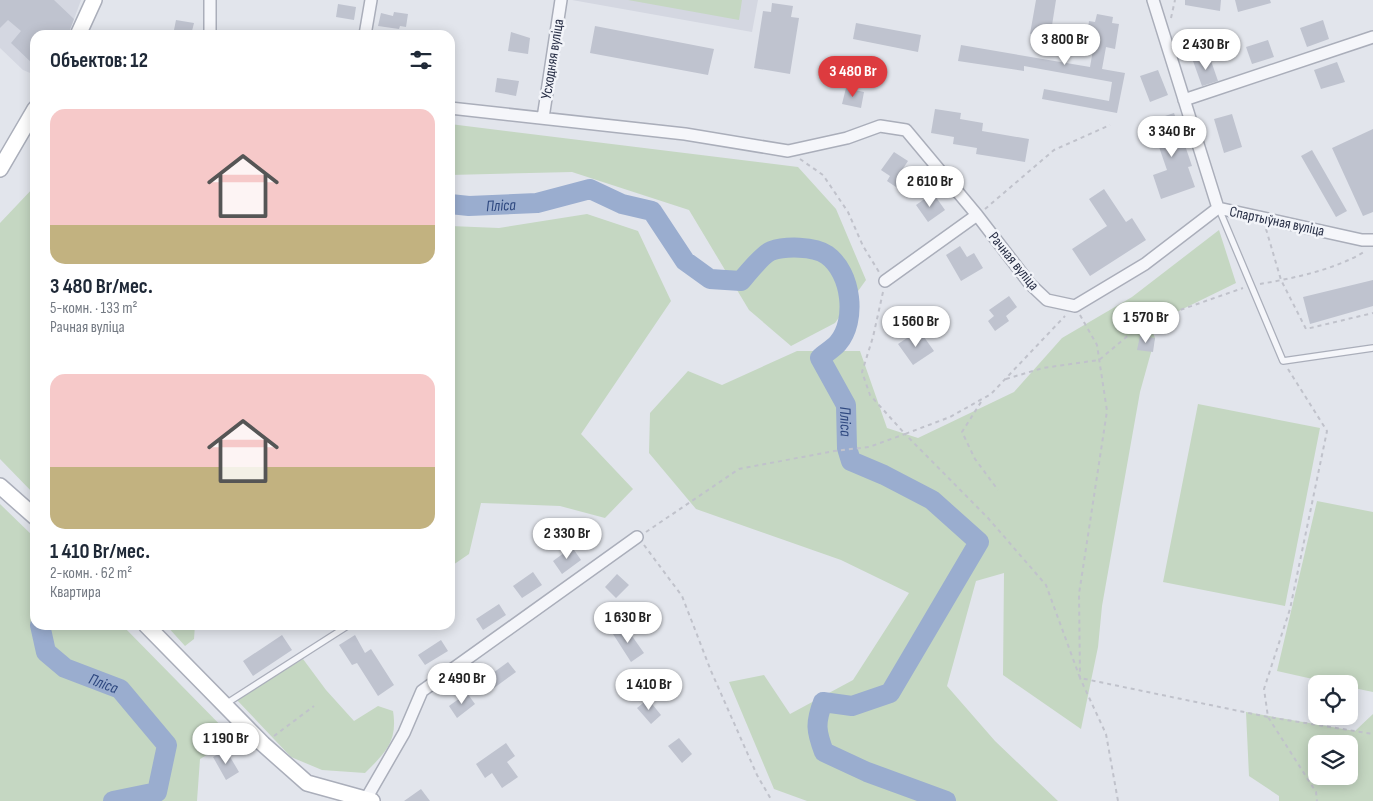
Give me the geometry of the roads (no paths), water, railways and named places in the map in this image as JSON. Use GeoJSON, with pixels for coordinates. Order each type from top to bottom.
{"type":"FeatureCollection","features":[{"type":"Feature","properties":{"kind":"street"},"geometry":{"type":"LineString","coordinates":[[80,30],[94,0]]}},
{"type":"Feature","properties":{"kind":"street"},"geometry":{"type":"LineString","coordinates":[[210,0],[210,30]]}},
{"type":"Feature","properties":{"kind":"street"},"geometry":{"type":"LineString","coordinates":[[366,30],[371,0]]}},
{"type":"Feature","properties":{"kind":"street","name":"Усходняя вуліца"},"geometry":{"type":"LineString","coordinates":[[543,118],[561,0]]}},
{"type":"Feature","properties":{"kind":"street","name":"Спартыўная вуліца"},"geometry":{"type":"LineString","coordinates":[[1153,0],[1218,208],[1362,240],[1373,240]]}},
{"type":"Feature","properties":{"kind":"street"},"geometry":{"type":"LineString","coordinates":[[1184,100],[1373,36]]}},
{"type":"Feature","properties":{"kind":"street"},"geometry":{"type":"LineString","coordinates":[[455,109],[543,118]]}},
{"type":"Feature","properties":{"kind":"street"},"geometry":{"type":"LineString","coordinates":[[0,169],[30,118]]}},
{"type":"Feature","properties":{"kind":"street","name":"Рачная вуліца"},"geometry":{"type":"LineString","coordinates":[[543,118],[685,134],[788,151],[848,138],[880,126],[906,130],[977,215],[1030,284],[1047,300],[1075,306],[1145,264],[1218,208]]}},
{"type":"Feature","properties":{"kind":"street"},"geometry":{"type":"LineString","coordinates":[[885,281],[977,215]]}},
{"type":"Feature","properties":{"kind":"street"},"geometry":{"type":"LineString","coordinates":[[0,486],[30,513]]}},
{"type":"Feature","properties":{"kind":"street"},"geometry":{"type":"LineString","coordinates":[[151,630],[263,744],[307,783],[369,800],[404,733],[422,691],[637,538]]}},
{"type":"Feature","properties":{"kind":"lane"},"geometry":{"type":"LineString","coordinates":[[1218,208],[1283,361],[1373,348]]}},
{"type":"Feature","properties":{"kind":"lane"},"geometry":{"type":"LineString","coordinates":[[224,705],[341,630]]}},
{"type":"Feature","properties":{"kind":"waterway","name":"Пліса"},"geometry":{"type":"LineString","coordinates":[[455,205],[469,206],[537,203],[590,189],[622,204],[652,211],[685,261],[710,279],[741,281],[764,256],[771,251],[784,248],[815,250],[827,255],[835,263],[842,273],[849,298],[848,322],[844,334],[838,343],[820,358],[846,405],[847,448],[851,461],[884,475],[932,500],[979,542],[890,693],[852,706],[823,702],[818,722],[819,738],[824,752],[867,772],[946,801]]}},
{"type":"Feature","properties":{"kind":"waterway","name":"Пліса"},"geometry":{"type":"LineString","coordinates":[[41,630],[46,652],[65,668],[120,689],[167,745],[157,792],[113,801]]}}]}
